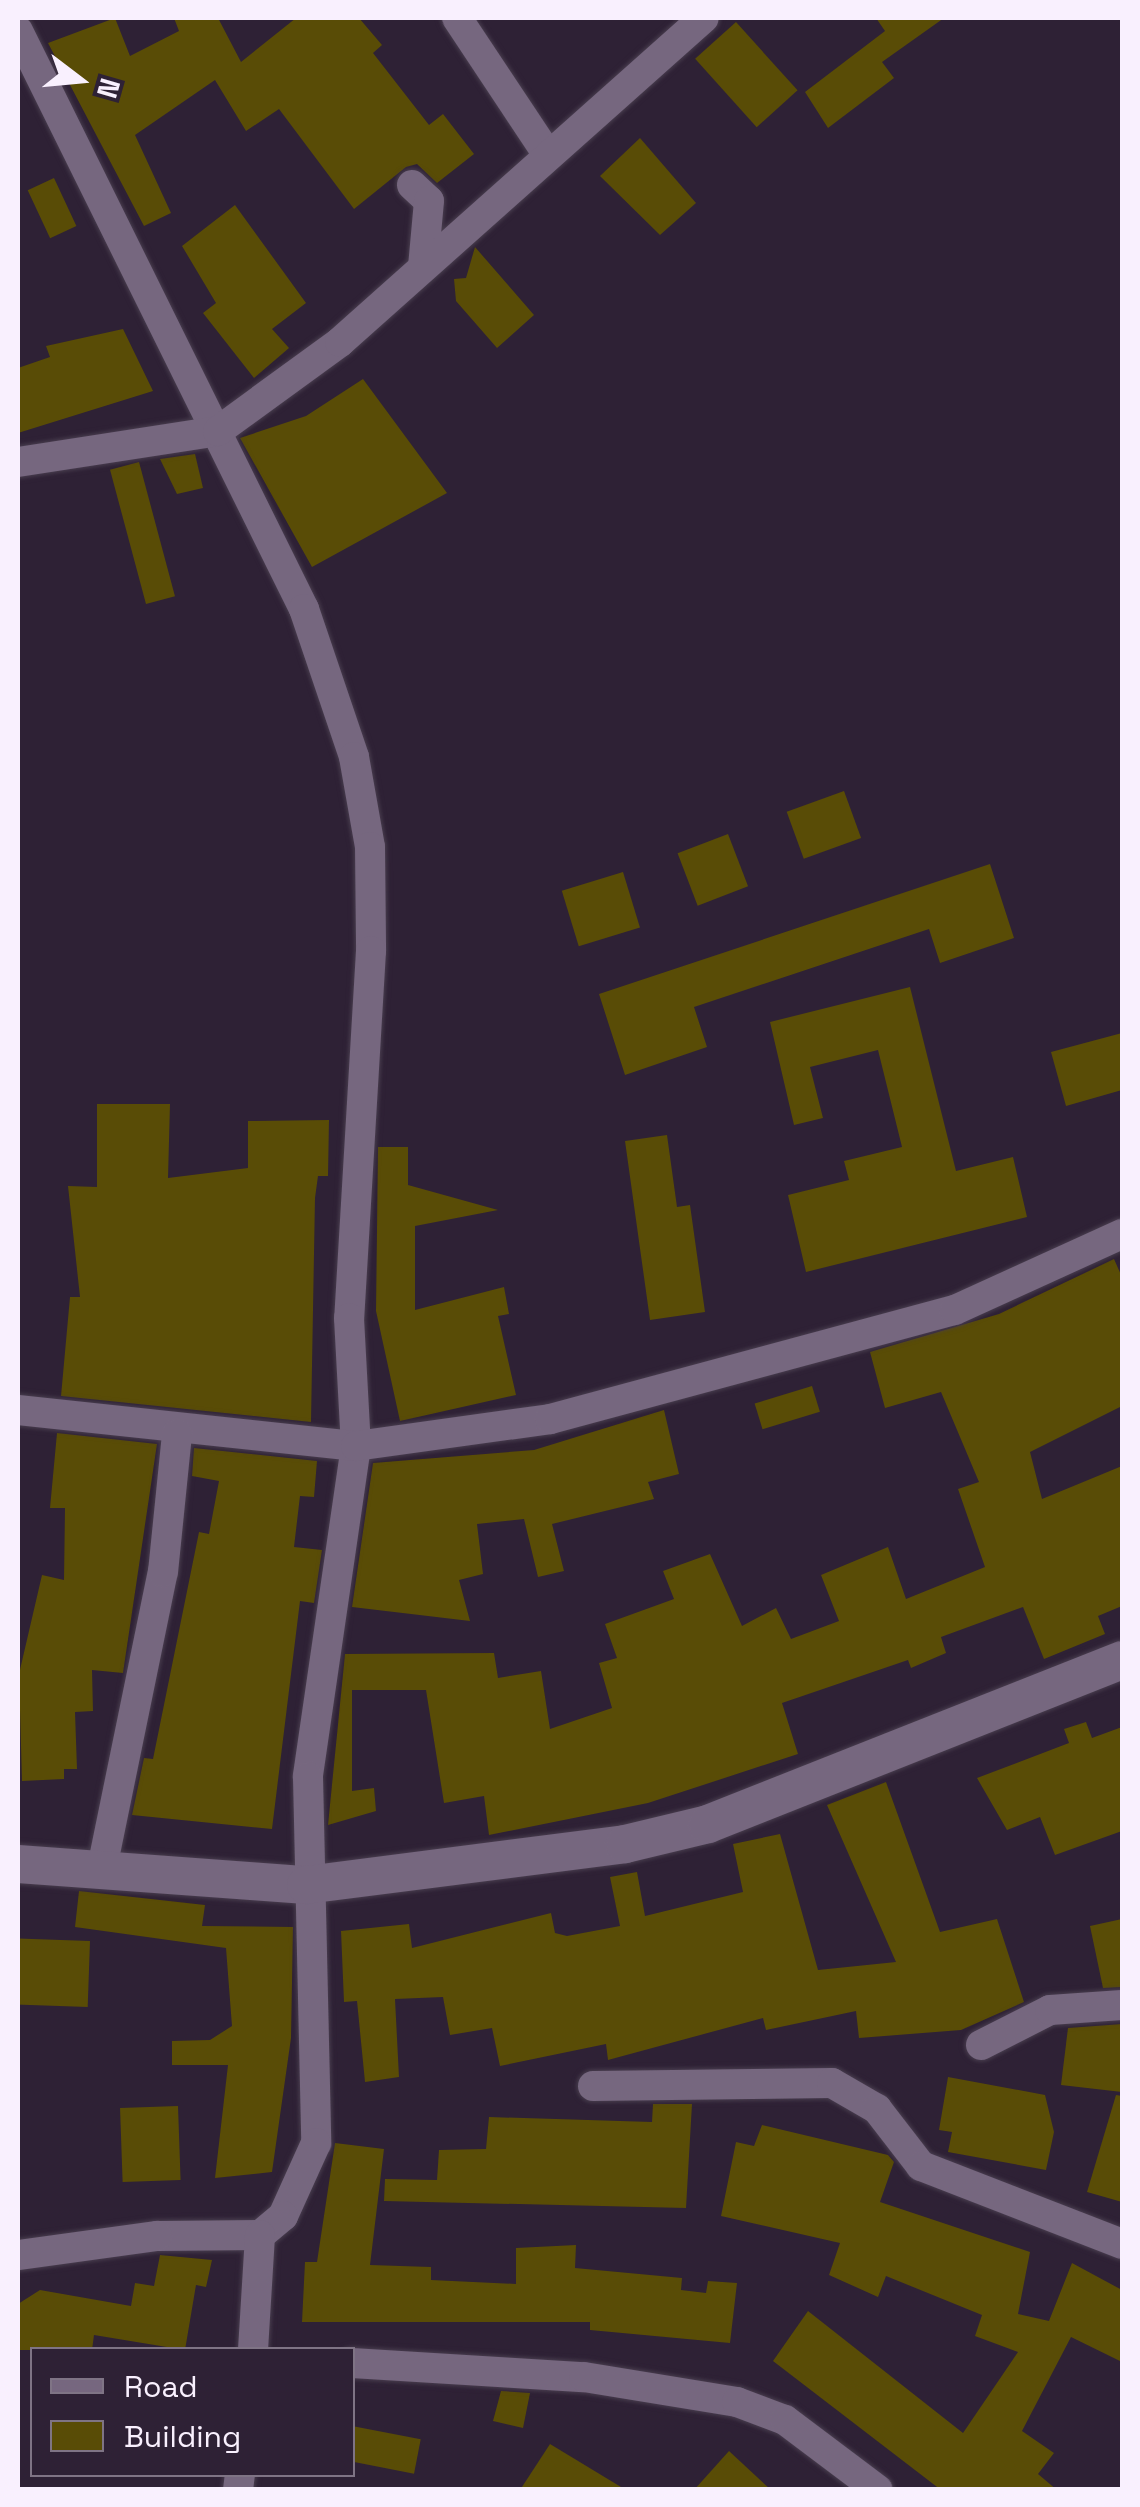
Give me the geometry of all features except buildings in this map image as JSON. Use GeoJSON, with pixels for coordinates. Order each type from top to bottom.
{"type":"FeatureCollection","features":[{"type":"Feature","properties":{"kind":"street"},"geometry":{"type":"LineString","coordinates":[[458,18],[546,152]]}},
{"type":"Feature","properties":{"kind":"street"},"geometry":{"type":"LineString","coordinates":[[18,462],[218,431],[340,342],[546,152],[704,18]]}},
{"type":"Feature","properties":{"kind":"street"},"geometry":{"type":"LineString","coordinates":[[18,31],[218,431],[338,697],[370,847],[368,1072],[349,1318],[356,1446],[323,1636],[306,1885],[316,2143],[284,2216],[260,2235],[157,2236],[18,2255]]}},
{"type":"Feature","properties":{"kind":"street"},"geometry":{"type":"LineString","coordinates":[[412,185],[429,202],[422,266]]}},
{"type":"Feature","properties":{"kind":"street"},"geometry":{"type":"LineString","coordinates":[[18,1410],[178,1434],[356,1446],[550,1420],[813,1354],[955,1310],[1122,1234]]}},
{"type":"Feature","properties":{"kind":"street"},"geometry":{"type":"LineString","coordinates":[[102,1868],[163,1572],[178,1434]]}},
{"type":"Feature","properties":{"kind":"street"},"geometry":{"type":"LineString","coordinates":[[18,1864],[306,1885],[529,1861],[708,1824],[1122,1660]]}},
{"type":"Feature","properties":{"kind":"street"},"geometry":{"type":"LineString","coordinates":[[980,2045],[1050,2010],[1122,2005]]}},
{"type":"Feature","properties":{"kind":"street"},"geometry":{"type":"LineString","coordinates":[[592,2086],[832,2083],[877,2109],[921,2166],[1122,2244]]}},
{"type":"Feature","properties":{"kind":"street"},"geometry":{"type":"LineString","coordinates":[[254,2347],[260,2235]]}},
{"type":"Feature","properties":{"kind":"street"},"geometry":{"type":"LineString","coordinates":[[355,2363],[584,2377],[737,2402],[784,2420],[878,2490]]}}]}
